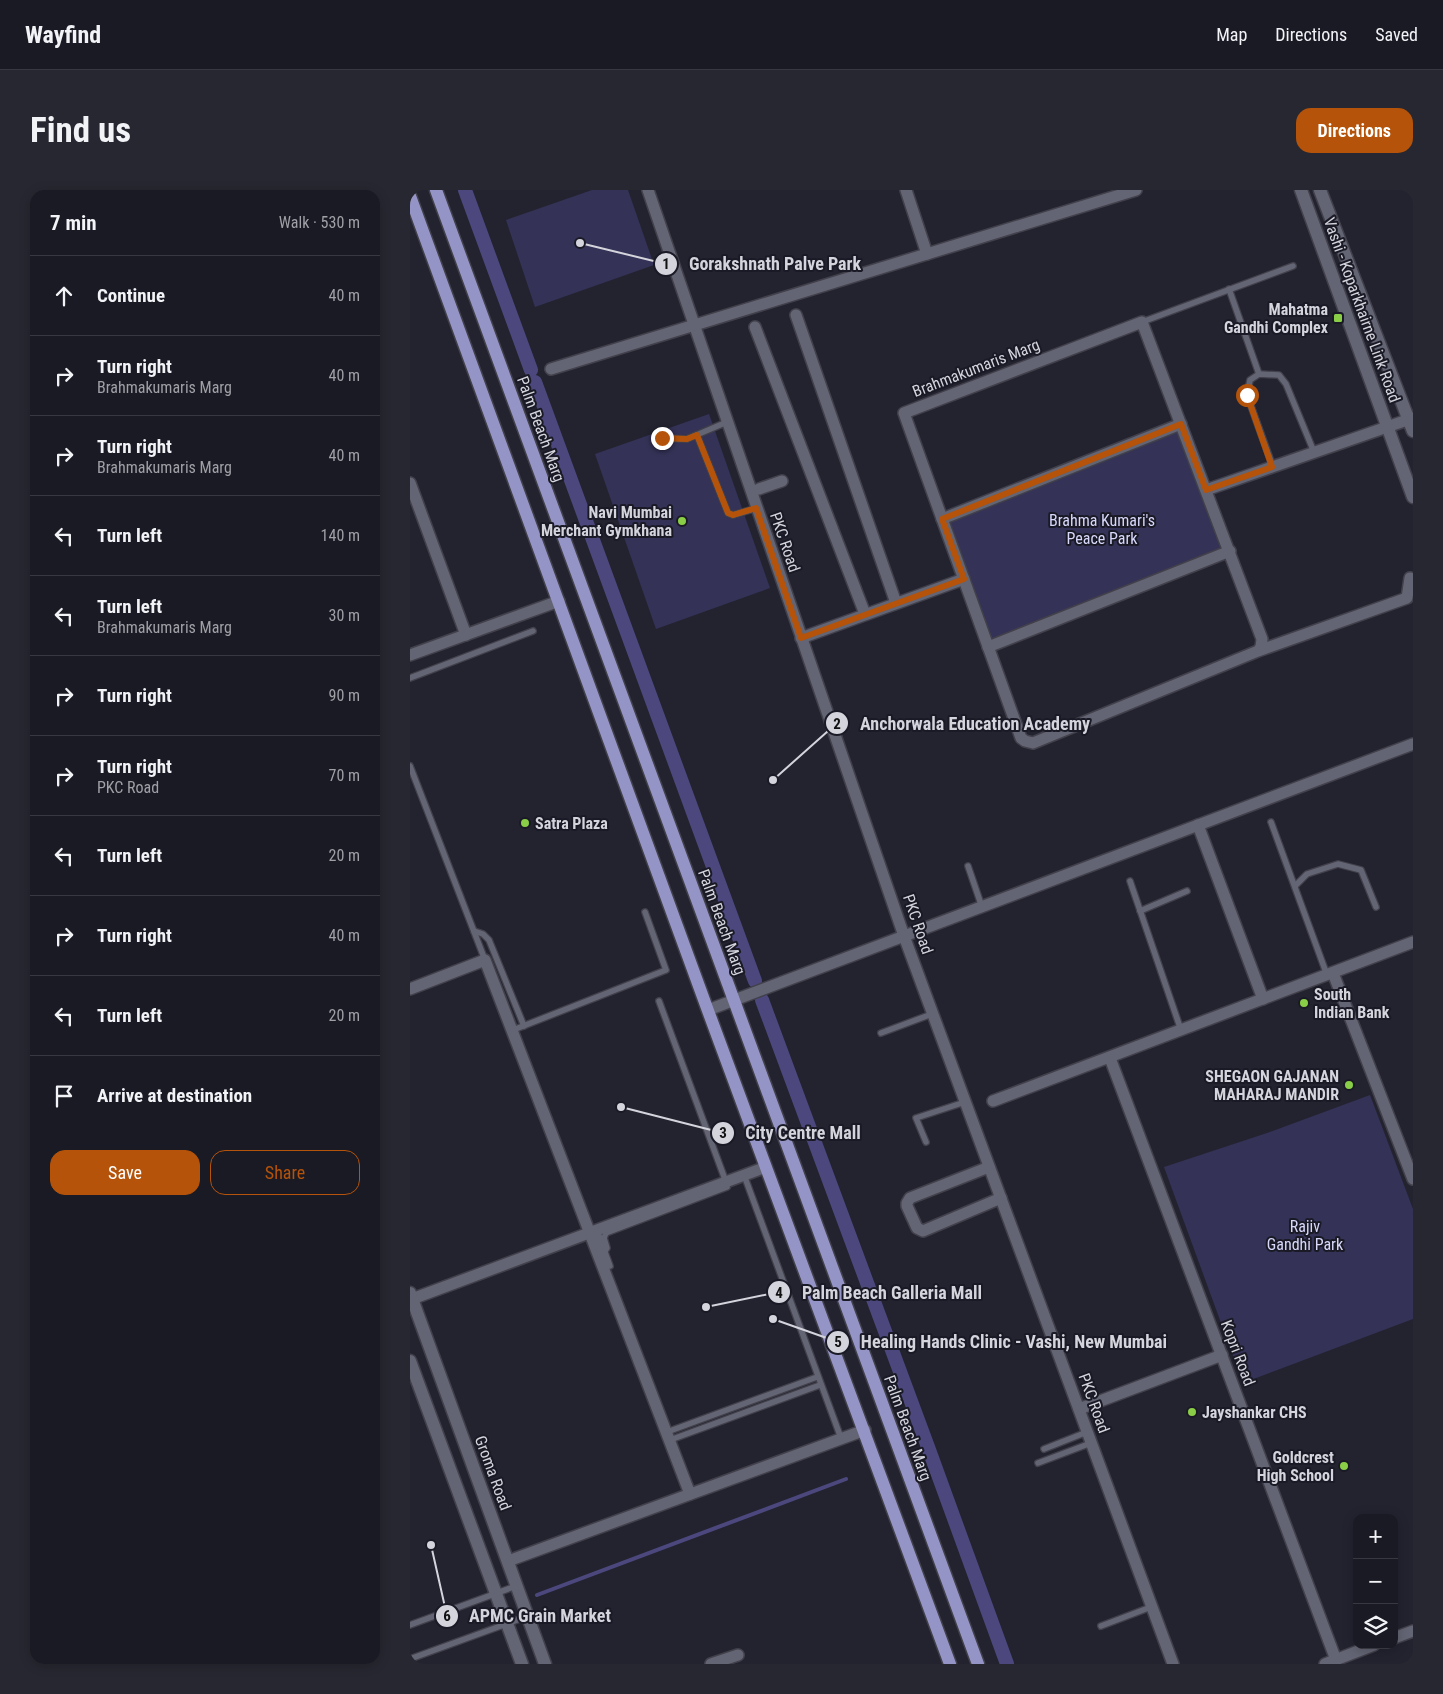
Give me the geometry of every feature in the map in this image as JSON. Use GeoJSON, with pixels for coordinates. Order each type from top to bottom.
{"type":"FeatureCollection","features":[{"type":"Feature","properties":{"kind":"main road","name":"Palm Beach Marg"},"geometry":{"type":"LineString","coordinates":[[436,190],[978,1664]]}},
{"type":"Feature","properties":{"kind":"main road","name":"Vashi - Koparkhairne Link Road"},"geometry":{"type":"LineString","coordinates":[[1301,190],[1413,497]]}},
{"type":"Feature","properties":{"kind":"main road","name":"Vashi - Koparkhairne Link Road"},"geometry":{"type":"LineString","coordinates":[[1320,190],[1412,423]]}},
{"type":"Feature","properties":{"kind":"main road"},"geometry":{"type":"LineString","coordinates":[[410,196],[950,1664]]}},
{"type":"Feature","properties":{"kind":"main road","name":"Groma Road"},"geometry":{"type":"LineString","coordinates":[[411,1296],[545,1664]]}},
{"type":"Feature","properties":{"kind":"main road"},"geometry":{"type":"LineString","coordinates":[[410,1361],[522,1664]]}},
{"type":"Feature","properties":{"kind":"street","name":"PKC Road"},"geometry":{"type":"LineString","coordinates":[[648,190],[904,936],[1172,1664]]}},
{"type":"Feature","properties":{"kind":"street"},"geometry":{"type":"LineString","coordinates":[[906,190],[927,254]]}},
{"type":"Feature","properties":{"kind":"street"},"geometry":{"type":"LineString","coordinates":[[551,369],[927,254],[1104,195],[1136,190]]}},
{"type":"Feature","properties":{"kind":"street"},"geometry":{"type":"LineString","coordinates":[[796,315],[896,603]]}},
{"type":"Feature","properties":{"kind":"street"},"geometry":{"type":"LineString","coordinates":[[1142,322],[1262,639],[1261,647],[1258,651]]}},
{"type":"Feature","properties":{"kind":"street","name":"Brahmakumaris Marg"},"geometry":{"type":"LineString","coordinates":[[1142,322],[904,413],[1021,738],[1033,743],[1258,651],[1406,598],[1410,578]]}},
{"type":"Feature","properties":{"kind":"street"},"geometry":{"type":"LineString","coordinates":[[755,327],[865,614]]}},
{"type":"Feature","properties":{"kind":"street"},"geometry":{"type":"LineString","coordinates":[[1206,490],[1386,427],[1412,423]]}},
{"type":"Feature","properties":{"kind":"street"},"geometry":{"type":"LineString","coordinates":[[942,519],[1181,424]]}},
{"type":"Feature","properties":{"kind":"street"},"geometry":{"type":"LineString","coordinates":[[758,489],[782,481]]}},
{"type":"Feature","properties":{"kind":"street"},"geometry":{"type":"LineString","coordinates":[[410,483],[466,635]]}},
{"type":"Feature","properties":{"kind":"street"},"geometry":{"type":"LineString","coordinates":[[988,647],[1230,551]]}},
{"type":"Feature","properties":{"kind":"street"},"geometry":{"type":"LineString","coordinates":[[801,638],[964,579]]}},
{"type":"Feature","properties":{"kind":"street"},"geometry":{"type":"LineString","coordinates":[[410,655],[559,601]]}},
{"type":"Feature","properties":{"kind":"street"},"geometry":{"type":"LineString","coordinates":[[708,1010],[1413,744]]}},
{"type":"Feature","properties":{"kind":"street"},"geometry":{"type":"LineString","coordinates":[[1198,825],[1263,999]]}},
{"type":"Feature","properties":{"kind":"street"},"geometry":{"type":"LineString","coordinates":[[993,1101],[1413,942]]}},
{"type":"Feature","properties":{"kind":"street"},"geometry":{"type":"LineString","coordinates":[[410,989],[485,960],[594,1231],[690,1494]]}},
{"type":"Feature","properties":{"kind":"street"},"geometry":{"type":"LineString","coordinates":[[1330,974],[1413,1179]]}},
{"type":"Feature","properties":{"kind":"street","name":"Kopri Road"},"geometry":{"type":"LineString","coordinates":[[1110,1058],[1336,1660]]}},
{"type":"Feature","properties":{"kind":"street"},"geometry":{"type":"LineString","coordinates":[[411,1296],[726,1182],[745,1178],[766,1167]]}},
{"type":"Feature","properties":{"kind":"street"},"geometry":{"type":"LineString","coordinates":[[989,1167],[910,1198],[907,1206],[917,1228],[923,1231],[1001,1198]]}},
{"type":"Feature","properties":{"kind":"street"},"geometry":{"type":"LineString","coordinates":[[1079,1409],[1222,1355]]}},
{"type":"Feature","properties":{"kind":"street"},"geometry":{"type":"LineString","coordinates":[[508,1561],[865,1430]]}},
{"type":"Feature","properties":{"kind":"street"},"geometry":{"type":"LineString","coordinates":[[1398,1637],[1413,1631]]}},
{"type":"Feature","properties":{"kind":"street"},"geometry":{"type":"LineString","coordinates":[[1325,1664],[1364,1649]]}},
{"type":"Feature","properties":{"kind":"street"},"geometry":{"type":"LineString","coordinates":[[711,1664],[738,1655]]}},
{"type":"Feature","properties":{"kind":"lane"},"geometry":{"type":"LineString","coordinates":[[1142,322],[1293,266]]}},
{"type":"Feature","properties":{"kind":"lane"},"geometry":{"type":"LineString","coordinates":[[1229,290],[1259,374]]}},
{"type":"Feature","properties":{"kind":"lane"},"geometry":{"type":"LineString","coordinates":[[1272,467],[1247,395],[1250,380],[1259,374],[1279,375],[1286,384],[1314,452]]}},
{"type":"Feature","properties":{"kind":"lane"},"geometry":{"type":"LineString","coordinates":[[662,438],[687,439],[727,422]]}},
{"type":"Feature","properties":{"kind":"lane"},"geometry":{"type":"LineString","coordinates":[[697,435],[728,513],[733,515],[756,508]]}},
{"type":"Feature","properties":{"kind":"lane"},"geometry":{"type":"LineString","coordinates":[[410,678],[533,631]]}},
{"type":"Feature","properties":{"kind":"lane"},"geometry":{"type":"LineString","coordinates":[[410,766],[485,960]]}},
{"type":"Feature","properties":{"kind":"lane"},"geometry":{"type":"LineString","coordinates":[[1271,822],[1294,886],[1330,974]]}},
{"type":"Feature","properties":{"kind":"lane"},"geometry":{"type":"LineString","coordinates":[[1294,886],[1307,874],[1338,864],[1361,870],[1376,907]]}},
{"type":"Feature","properties":{"kind":"lane"},"geometry":{"type":"LineString","coordinates":[[968,866],[982,907]]}},
{"type":"Feature","properties":{"kind":"lane"},"geometry":{"type":"LineString","coordinates":[[1130,881],[1181,1030]]}},
{"type":"Feature","properties":{"kind":"lane"},"geometry":{"type":"LineString","coordinates":[[1140,911],[1187,891]]}},
{"type":"Feature","properties":{"kind":"lane"},"geometry":{"type":"LineString","coordinates":[[513,1030],[666,970],[645,912]]}},
{"type":"Feature","properties":{"kind":"lane"},"geometry":{"type":"LineString","coordinates":[[474,932],[483,934],[489,940],[524,1026]]}},
{"type":"Feature","properties":{"kind":"lane"},"geometry":{"type":"LineString","coordinates":[[659,1002],[726,1182]]}},
{"type":"Feature","properties":{"kind":"lane"},"geometry":{"type":"LineString","coordinates":[[881,1033],[932,1014]]}},
{"type":"Feature","properties":{"kind":"lane"},"geometry":{"type":"LineString","coordinates":[[926,1142],[916,1118],[965,1102]]}},
{"type":"Feature","properties":{"kind":"lane"},"geometry":{"type":"LineString","coordinates":[[605,1251],[607,1248],[604,1238],[606,1234],[745,1178],[841,1438]]}},
{"type":"Feature","properties":{"kind":"lane"},"geometry":{"type":"LineString","coordinates":[[594,1231],[605,1251],[610,1266]]}},
{"type":"Feature","properties":{"kind":"lane"},"geometry":{"type":"LineString","coordinates":[[668,1436],[680,1426],[817,1377]]}},
{"type":"Feature","properties":{"kind":"lane"},"geometry":{"type":"LineString","coordinates":[[668,1436],[820,1385]]}},
{"type":"Feature","properties":{"kind":"lane"},"geometry":{"type":"LineString","coordinates":[[1044,1449],[1089,1437]]}},
{"type":"Feature","properties":{"kind":"lane"},"geometry":{"type":"LineString","coordinates":[[1038,1463],[1089,1437]]}},
{"type":"Feature","properties":{"kind":"lane"},"geometry":{"type":"LineString","coordinates":[[410,1625],[517,1586]]}},
{"type":"Feature","properties":{"kind":"lane"},"geometry":{"type":"LineString","coordinates":[[1101,1626],[1152,1607]]}},
{"type":"Feature","properties":{"kind":"lane"},"geometry":{"type":"LineString","coordinates":[[410,1659],[528,1615]]}},
{"type":"Feature","properties":{"kind":"green space"},"geometry":{"type":"Polygon","coordinates":[[[592,190],[628,190],[654,265],[535,307],[506,220],[592,190]]]}},
{"type":"Feature","properties":{"kind":"green space","name":"Navi Mumbai Merchant Gymkhana"},"geometry":{"type":"Polygon","coordinates":[[[709,414],[770,588],[656,629],[595,454],[709,414]]]}},
{"type":"Feature","properties":{"kind":"green space","name":"Brahma Kumari's Peace Park"},"geometry":{"type":"Polygon","coordinates":[[[1181,424],[1230,551],[988,647],[942,519],[1181,424]]]}},
{"type":"Feature","properties":{"kind":"green space","name":"Rajiv Gandhi Park"},"geometry":{"type":"Polygon","coordinates":[[[1370,1095],[1413,1209],[1413,1319],[1243,1383],[1164,1167],[1267,1133],[1370,1095]]]}},
{"type":"Feature","properties":{"kind":"waterway"},"geometry":{"type":"LineString","coordinates":[[465,190],[531,370]]}},
{"type":"Feature","properties":{"kind":"waterway"},"geometry":{"type":"LineString","coordinates":[[535,382],[755,981]]}},
{"type":"Feature","properties":{"kind":"waterway"},"geometry":{"type":"LineString","coordinates":[[762,1000],[1007,1664]]}},
{"type":"Feature","properties":{"kind":"waterway"},"geometry":{"type":"LineString","coordinates":[[537,1595],[846,1479]]}},
{"type":"Feature","properties":{"kind":"place","name":"Gorakshnath Palve Park"},"geometry":{"type":"Point","coordinates":[580,243]}},
{"type":"Feature","properties":{"kind":"place","name":"Mahatma Gandhi Complex"},"geometry":{"type":"Point","coordinates":[1338,318]}},
{"type":"Feature","properties":{"kind":"place","name":"Navi Mumbai Merchant Gymkhana"},"geometry":{"type":"Point","coordinates":[682,521]}},
{"type":"Feature","properties":{"kind":"place","name":"Anchorwala Education Academy"},"geometry":{"type":"Point","coordinates":[773,780]}},
{"type":"Feature","properties":{"kind":"place","name":"Satra Plaza"},"geometry":{"type":"Point","coordinates":[525,823]}},
{"type":"Feature","properties":{"kind":"place","name":"South Indian Bank"},"geometry":{"type":"Point","coordinates":[1304,1003]}},
{"type":"Feature","properties":{"kind":"place","name":"SHEGAON GAJANAN MAHARAJ MANDIR"},"geometry":{"type":"Point","coordinates":[1349,1085]}},
{"type":"Feature","properties":{"kind":"place","name":"City Centre Mall"},"geometry":{"type":"Point","coordinates":[621,1107]}},
{"type":"Feature","properties":{"kind":"place","name":"Palm Beach Galleria Mall"},"geometry":{"type":"Point","coordinates":[706,1307]}},
{"type":"Feature","properties":{"kind":"place","name":"Healing Hands Clinic - Vashi, New Mumbai"},"geometry":{"type":"Point","coordinates":[773,1319]}},
{"type":"Feature","properties":{"kind":"place","name":"Jayshankar CHS"},"geometry":{"type":"Point","coordinates":[1192,1412]}},
{"type":"Feature","properties":{"kind":"place","name":"Goldcrest High School"},"geometry":{"type":"Point","coordinates":[1344,1466]}},
{"type":"Feature","properties":{"kind":"place","name":"APMC Grain Market"},"geometry":{"type":"Point","coordinates":[431,1545]}},
{"type":"Feature","properties":{"kind":"route"},"geometry":{"type":"LineString","coordinates":[[662,438],[687,439],[697,435],[728,513],[733,515],[756,508],[801,638],[964,579],[942,519],[1181,424],[1206,490],[1272,467],[1247,395]]}}]}
